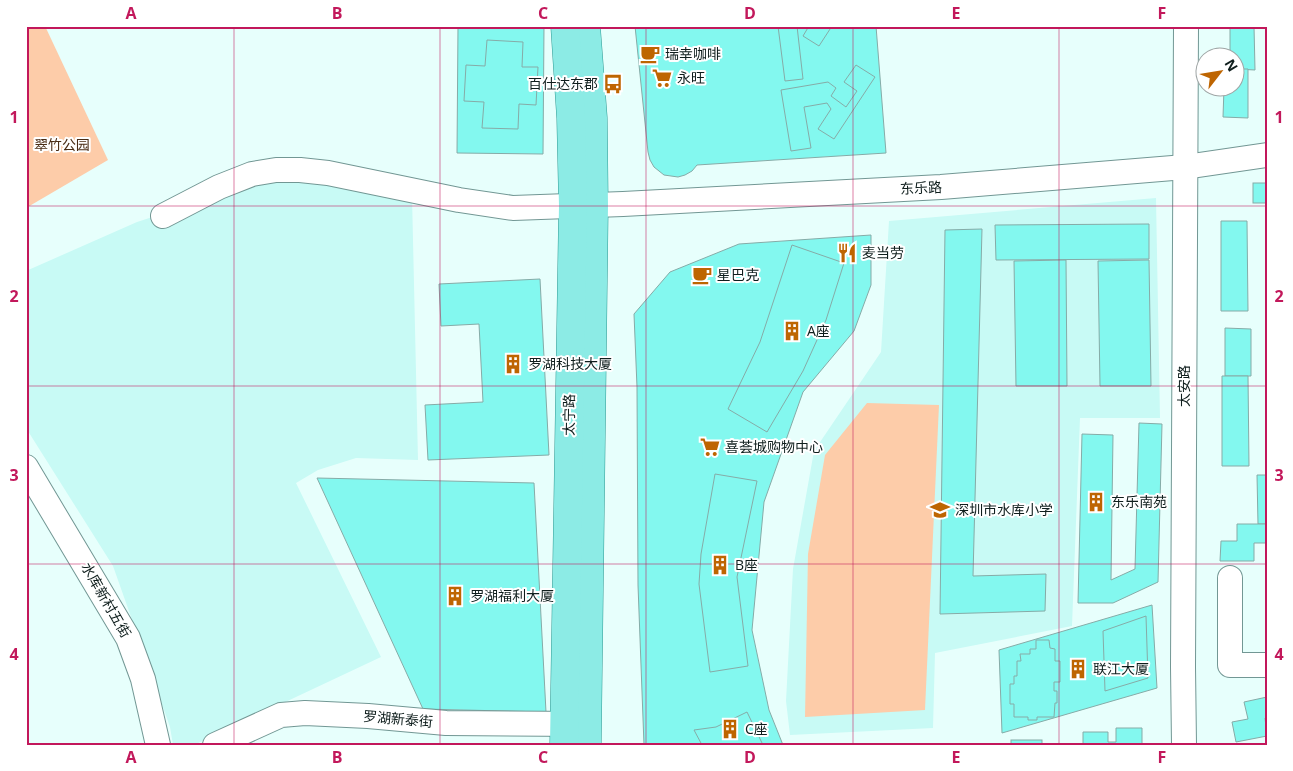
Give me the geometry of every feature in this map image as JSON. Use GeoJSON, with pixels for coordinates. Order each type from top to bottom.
{"type":"FeatureCollection","features":[{"type":"Feature","properties":{"kind":"main road","name":"太宁路"},"geometry":{"type":"LineString","coordinates":[[565,26],[571,118],[583,206]]}},
{"type":"Feature","properties":{"kind":"main road","name":"太宁路"},"geometry":{"type":"LineString","coordinates":[[575,734],[583,206],[593,118],[586,26]]}},
{"type":"Feature","properties":{"kind":"street","name":"太安路"},"geometry":{"type":"LineString","coordinates":[[1184,745],[1186,26]]}},
{"type":"Feature","properties":{"kind":"street","name":"东乐路"},"geometry":{"type":"LineString","coordinates":[[163,216],[219,187],[252,174],[276,170],[328,173],[458,200],[513,208],[941,187],[1185,167],[1267,155]]}},
{"type":"Feature","properties":{"kind":"street","name":"水库新村五街"},"geometry":{"type":"LineString","coordinates":[[26,467],[104,594],[128,638],[143,679],[158,745]]}},
{"type":"Feature","properties":{"kind":"street"},"geometry":{"type":"LineString","coordinates":[[1230,578],[1230,665],[1267,665]]}},
{"type":"Feature","properties":{"kind":"street","name":"罗湖新泰街"},"geometry":{"type":"LineString","coordinates":[[215,745],[280,715],[305,713],[368,716],[575,734]]}},
{"type":"Feature","properties":{"kind":"shaded area"},"geometry":{"type":"Polygon","coordinates":[[[282,175],[412,196],[418,460],[356,458],[318,470],[296,483],[381,657],[194,745],[173,745],[170,727],[113,566],[26,428],[26,271],[137,222],[282,175]]]}},
{"type":"Feature","properties":{"kind":"shaded area","name":"深圳市水库小学"},"geometry":{"type":"Polygon","coordinates":[[[1156,198],[1160,418],[1080,418],[1072,626],[935,653],[933,728],[790,735],[786,701],[793,569],[814,451],[881,352],[889,221],[1156,198]]]}},
{"type":"Feature","properties":{"kind":"green space","name":"翠竹公园"},"geometry":{"type":"Polygon","coordinates":[[[26,26],[45,26],[108,160],[26,208],[26,26]]]}},
{"type":"Feature","properties":{"kind":"green space"},"geometry":{"type":"Polygon","coordinates":[[[867,403],[939,405],[925,710],[805,717],[808,554],[825,455],[867,403]]]}},
{"type":"Feature","properties":{"kind":"building"},"geometry":{"type":"Polygon","coordinates":[[[458,26],[544,26],[543,154],[457,153],[458,26]]]}},
{"type":"Feature","properties":{"kind":"building"},"geometry":{"type":"Polygon","coordinates":[[[635,26],[876,26],[886,153],[697,165],[685,175],[678,177],[664,175],[654,167],[648,152],[635,26]]]}},
{"type":"Feature","properties":{"kind":"building"},"geometry":{"type":"Polygon","coordinates":[[[778,26],[797,26],[803,79],[785,81],[778,26]]]}},
{"type":"Feature","properties":{"kind":"building"},"geometry":{"type":"Polygon","coordinates":[[[809,26],[832,26],[819,46],[803,36],[809,26]]]}},
{"type":"Feature","properties":{"kind":"building"},"geometry":{"type":"Polygon","coordinates":[[[1230,26],[1254,26],[1255,70],[1246,70],[1246,48],[1230,48],[1230,26]]]}},
{"type":"Feature","properties":{"kind":"building"},"geometry":{"type":"Polygon","coordinates":[[[487,40],[523,42],[522,67],[538,67],[536,105],[519,104],[518,129],[482,128],[484,102],[464,101],[466,65],[485,66],[487,40]]]}},
{"type":"Feature","properties":{"kind":"building"},"geometry":{"type":"Polygon","coordinates":[[[856,65],[875,77],[834,139],[818,129],[831,109],[827,103],[804,107],[811,148],[791,151],[781,90],[828,82],[836,88],[831,96],[846,107],[857,91],[844,82],[856,65]]]}},
{"type":"Feature","properties":{"kind":"building"},"geometry":{"type":"Polygon","coordinates":[[[1246,69],[1248,69],[1248,118],[1223,117],[1224,98],[1246,98],[1246,69]]]}},
{"type":"Feature","properties":{"kind":"building"},"geometry":{"type":"Polygon","coordinates":[[[1253,183],[1267,183],[1267,203],[1253,203],[1253,183]]]}},
{"type":"Feature","properties":{"kind":"building"},"geometry":{"type":"Polygon","coordinates":[[[1221,221],[1247,221],[1248,311],[1221,311],[1221,221]]]}},
{"type":"Feature","properties":{"kind":"building"},"geometry":{"type":"Polygon","coordinates":[[[1149,224],[1149,259],[996,260],[995,225],[1149,224]]]}},
{"type":"Feature","properties":{"kind":"building"},"geometry":{"type":"Polygon","coordinates":[[[982,229],[973,576],[1046,574],[1045,611],[940,614],[945,230],[982,229]]]}},
{"type":"Feature","properties":{"kind":"building","name":"喜荟城购物中心"},"geometry":{"type":"Polygon","coordinates":[[[871,235],[871,285],[854,331],[803,392],[764,502],[752,630],[769,710],[783,745],[644,745],[638,585],[637,387],[634,314],[670,272],[739,244],[871,235]]]}},
{"type":"Feature","properties":{"kind":"building","name":"A座"},"geometry":{"type":"Polygon","coordinates":[[[792,245],[844,263],[826,320],[803,371],[767,432],[728,409],[760,342],[792,245]]]}},
{"type":"Feature","properties":{"kind":"building"},"geometry":{"type":"Polygon","coordinates":[[[1066,260],[1067,386],[1016,386],[1014,261],[1066,260]]]}},
{"type":"Feature","properties":{"kind":"building"},"geometry":{"type":"Polygon","coordinates":[[[1149,260],[1151,386],[1100,386],[1098,261],[1149,260]]]}},
{"type":"Feature","properties":{"kind":"building","name":"罗湖科技大厦"},"geometry":{"type":"Polygon","coordinates":[[[540,279],[549,455],[428,460],[425,405],[483,402],[479,324],[441,326],[439,284],[540,279]]]}},
{"type":"Feature","properties":{"kind":"building"},"geometry":{"type":"Polygon","coordinates":[[[1225,328],[1251,329],[1251,376],[1225,376],[1225,328]]]}},
{"type":"Feature","properties":{"kind":"building"},"geometry":{"type":"Polygon","coordinates":[[[1222,376],[1248,376],[1249,466],[1222,466],[1222,376]]]}},
{"type":"Feature","properties":{"kind":"building","name":"东乐南苑"},"geometry":{"type":"Polygon","coordinates":[[[1139,423],[1162,424],[1158,582],[1113,603],[1078,603],[1082,434],[1113,435],[1111,580],[1135,569],[1139,423]]]}},
{"type":"Feature","properties":{"kind":"building","name":"B座"},"geometry":{"type":"Polygon","coordinates":[[[715,474],[757,481],[737,577],[748,666],[710,672],[699,584],[701,554],[715,474]]]}},
{"type":"Feature","properties":{"kind":"building"},"geometry":{"type":"Polygon","coordinates":[[[1257,475],[1267,475],[1267,524],[1258,524],[1257,475]]]}},
{"type":"Feature","properties":{"kind":"building","name":"罗湖福利大厦"},"geometry":{"type":"Polygon","coordinates":[[[317,478],[534,483],[546,712],[423,709],[317,478]]]}},
{"type":"Feature","properties":{"kind":"building"},"geometry":{"type":"Polygon","coordinates":[[[1237,524],[1267,524],[1267,543],[1254,543],[1254,561],[1220,561],[1221,541],[1237,541],[1237,524]]]}},
{"type":"Feature","properties":{"kind":"building","name":"联江大厦"},"geometry":{"type":"Polygon","coordinates":[[[1152,605],[1157,688],[1002,733],[999,650],[1152,605]]]}},
{"type":"Feature","properties":{"kind":"building"},"geometry":{"type":"Polygon","coordinates":[[[1146,616],[1148,678],[1105,691],[1103,631],[1146,616]]]}},
{"type":"Feature","properties":{"kind":"building"},"geometry":{"type":"Polygon","coordinates":[[[1036,640],[1049,640],[1050,648],[1055,649],[1055,661],[1060,661],[1060,682],[1054,682],[1054,691],[1057,691],[1057,703],[1055,703],[1054,717],[1037,717],[1037,720],[1028,720],[1028,717],[1014,717],[1014,704],[1010,704],[1010,684],[1014,684],[1014,676],[1017,676],[1017,661],[1021,661],[1020,654],[1030,654],[1030,649],[1036,649],[1036,640]]]}},
{"type":"Feature","properties":{"kind":"building"},"geometry":{"type":"Polygon","coordinates":[[[1267,697],[1267,717],[1265,718],[1267,736],[1236,742],[1232,722],[1248,719],[1244,702],[1267,697]]]}},
{"type":"Feature","properties":{"kind":"building","name":"C座"},"geometry":{"type":"Polygon","coordinates":[[[747,712],[763,745],[702,745],[694,730],[716,727],[747,712]]]}},
{"type":"Feature","properties":{"kind":"building"},"geometry":{"type":"Polygon","coordinates":[[[1116,728],[1142,728],[1142,745],[1083,745],[1083,732],[1108,732],[1108,742],[1116,742],[1116,728]]]}},
{"type":"Feature","properties":{"kind":"building"},"geometry":{"type":"Polygon","coordinates":[[[1011,740],[1042,740],[1042,745],[1011,745],[1011,740]]]}},
{"type":"Feature","properties":{"kind":"place","name":"瑞幸咖啡"},"geometry":{"type":"Point","coordinates":[650,54]}},
{"type":"Feature","properties":{"kind":"place","name":"永旺"},"geometry":{"type":"Point","coordinates":[662,78]}},
{"type":"Feature","properties":{"kind":"place","name":"百仕达东郡"},"geometry":{"type":"Point","coordinates":[613,84]}},
{"type":"Feature","properties":{"kind":"place","name":"麦当劳"},"geometry":{"type":"Point","coordinates":[847,253]}},
{"type":"Feature","properties":{"kind":"place","name":"星巴克"},"geometry":{"type":"Point","coordinates":[702,275]}},
{"type":"Feature","properties":{"kind":"place","name":"A座"},"geometry":{"type":"Point","coordinates":[792,331]}},
{"type":"Feature","properties":{"kind":"place","name":"罗湖科技大厦"},"geometry":{"type":"Point","coordinates":[513,364]}},
{"type":"Feature","properties":{"kind":"place","name":"喜荟城购物中心"},"geometry":{"type":"Point","coordinates":[710,447]}},
{"type":"Feature","properties":{"kind":"place","name":"东乐南苑"},"geometry":{"type":"Point","coordinates":[1096,502]}},
{"type":"Feature","properties":{"kind":"place","name":"深圳市水库小学"},"geometry":{"type":"Point","coordinates":[940,510]}},
{"type":"Feature","properties":{"kind":"place","name":"B座"},"geometry":{"type":"Point","coordinates":[720,565]}},
{"type":"Feature","properties":{"kind":"place","name":"罗湖福利大厦"},"geometry":{"type":"Point","coordinates":[455,596]}},
{"type":"Feature","properties":{"kind":"place","name":"联江大厦"},"geometry":{"type":"Point","coordinates":[1078,669]}},
{"type":"Feature","properties":{"kind":"place","name":"C座"},"geometry":{"type":"Point","coordinates":[730,729]}}]}
